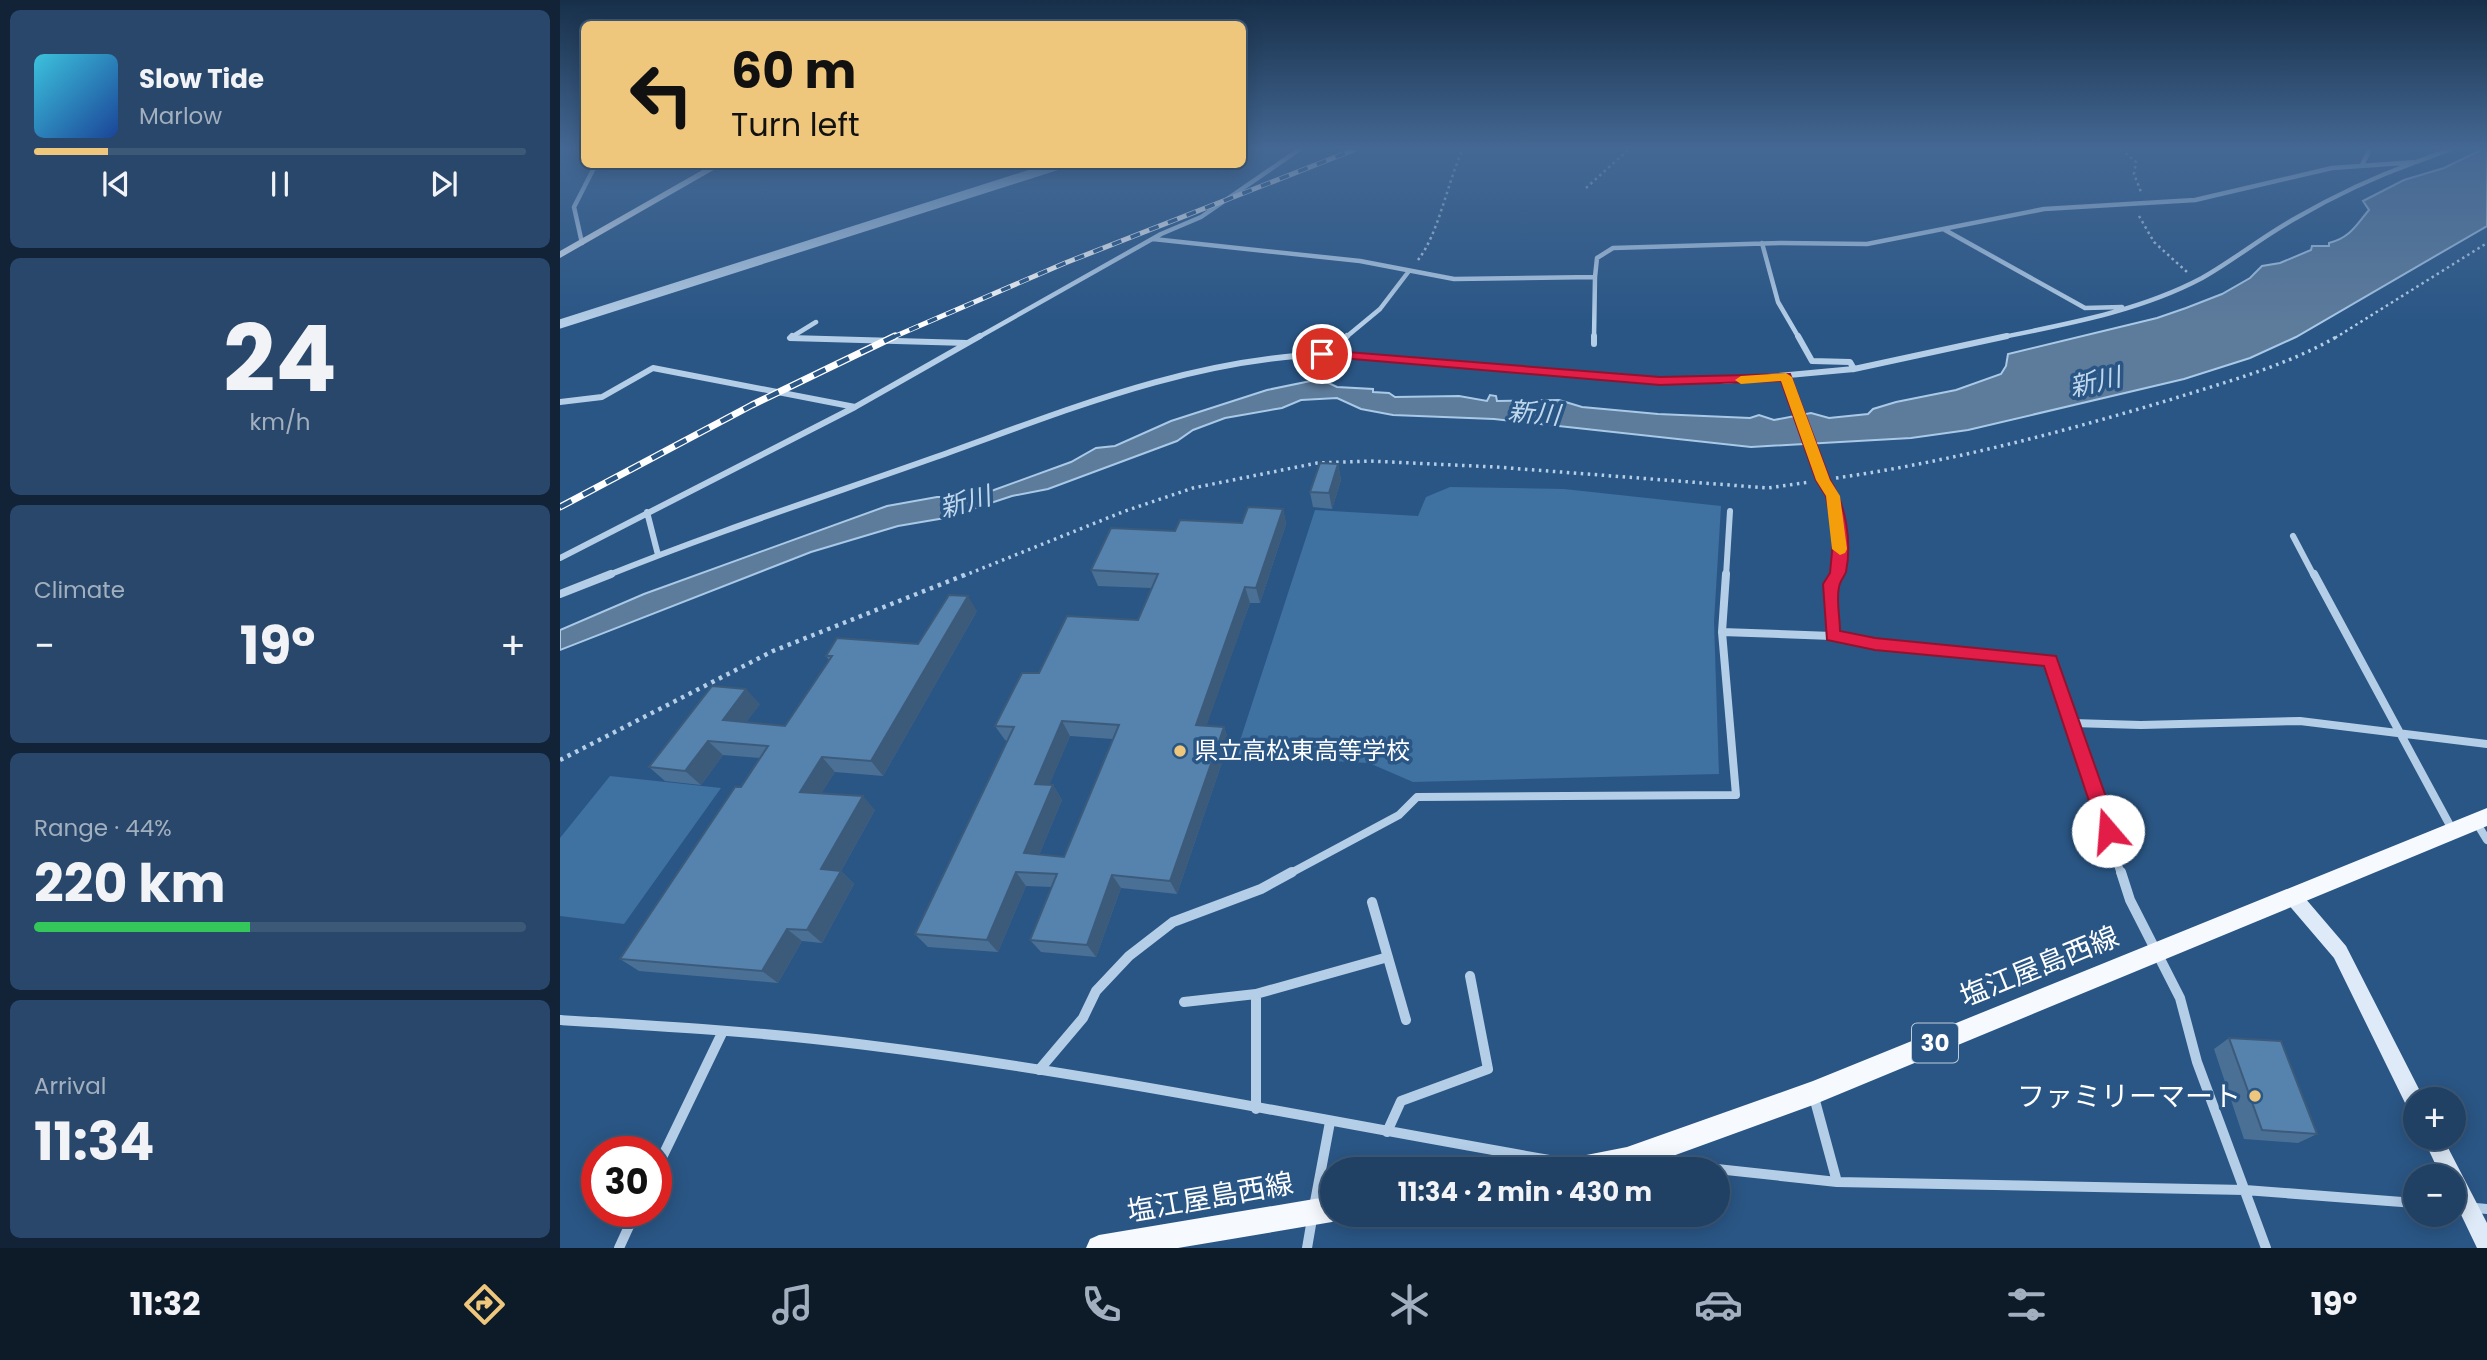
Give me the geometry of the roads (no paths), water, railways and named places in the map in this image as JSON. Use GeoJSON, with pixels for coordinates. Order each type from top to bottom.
{"type":"FeatureCollection","features":[{"type":"Feature","properties":{"kind":"main road"},"geometry":{"type":"LineString","coordinates":[[560,255],[644,207]]}},
{"type":"Feature","properties":{"kind":"main road","name":"塩江屋島西線"},"geometry":{"type":"LineString","coordinates":[[1635,1157],[1813,1093],[2453,831],[2483,826]]}},
{"type":"Feature","properties":{"kind":"main road"},"geometry":{"type":"LineString","coordinates":[[2293,897],[2340,952],[2408,1087]]}},
{"type":"Feature","properties":{"kind":"main road"},"geometry":{"type":"LineString","coordinates":[[2469,1208],[2487,1246]]}},
{"type":"Feature","properties":{"kind":"main road","name":"塩江屋島西線"},"geometry":{"type":"LineString","coordinates":[[1099,1248],[1320,1211]]}},
{"type":"Feature","properties":{"kind":"street"},"geometry":{"type":"LineString","coordinates":[[573,207],[582,243]]}},
{"type":"Feature","properties":{"kind":"street"},"geometry":{"type":"LineString","coordinates":[[560,324],[926,207]]}},
{"type":"Feature","properties":{"kind":"street"},"geometry":{"type":"LineString","coordinates":[[560,558],[855,407],[1153,239],[1201,217],[1215,207]]}},
{"type":"Feature","properties":{"kind":"street"},"geometry":{"type":"LineString","coordinates":[[1594,344],[1594,260],[1600,251],[1613,248],[1762,243],[1867,244],[2043,209],[2073,207]]}},
{"type":"Feature","properties":{"kind":"street"},"geometry":{"type":"LineString","coordinates":[[560,594],[659,555],[1156,380],[1236,364],[1330,354],[1660,381],[1724,381],[1854,369],[2038,331],[2132,306],[2201,278],[2316,207]]}},
{"type":"Feature","properties":{"kind":"street"},"geometry":{"type":"LineString","coordinates":[[1944,229],[2085,309],[2132,306]]}},
{"type":"Feature","properties":{"kind":"street"},"geometry":{"type":"LineString","coordinates":[[1153,239],[1360,261],[1454,279],[1595,277]]}},
{"type":"Feature","properties":{"kind":"street"},"geometry":{"type":"LineString","coordinates":[[1762,243],[1778,302],[1812,361],[1850,362],[1854,369]]}},
{"type":"Feature","properties":{"kind":"street"},"geometry":{"type":"LineString","coordinates":[[1330,354],[1359,324],[1380,309],[1409,271]]}},
{"type":"Feature","properties":{"kind":"street"},"geometry":{"type":"LineString","coordinates":[[816,322],[790,338],[968,343]]}},
{"type":"Feature","properties":{"kind":"street"},"geometry":{"type":"LineString","coordinates":[[560,409],[563,402],[602,397],[653,368],[855,407]]}},
{"type":"Feature","properties":{"kind":"street"},"geometry":{"type":"LineString","coordinates":[[1786,377],[1823,480],[1833,496],[1840,541],[1838,573],[1831,584],[1832,636]]}},
{"type":"Feature","properties":{"kind":"street"},"geometry":{"type":"LineString","coordinates":[[1039,1070],[1083,1018],[1096,991],[1129,956],[1173,922],[1261,889],[1399,814],[1417,797],[1737,795],[1722,632],[1730,511]]}},
{"type":"Feature","properties":{"kind":"street"},"geometry":{"type":"LineString","coordinates":[[647,512],[659,555]]}},
{"type":"Feature","properties":{"kind":"street"},"geometry":{"type":"LineString","coordinates":[[2293,537],[2453,831]]}},
{"type":"Feature","properties":{"kind":"street"},"geometry":{"type":"LineString","coordinates":[[1722,632],[1832,636],[1875,644],[2050,660],[2130,900],[2180,998],[2197,1062],[2266,1248]]}},
{"type":"Feature","properties":{"kind":"street"},"geometry":{"type":"LineString","coordinates":[[2072,723],[2300,721],[2487,744]]}},
{"type":"Feature","properties":{"kind":"street"},"geometry":{"type":"LineString","coordinates":[[1372,902],[1406,1020]]}},
{"type":"Feature","properties":{"kind":"street"},"geometry":{"type":"LineString","coordinates":[[1184,1002],[1256,995],[1388,957]]}},
{"type":"Feature","properties":{"kind":"street"},"geometry":{"type":"LineString","coordinates":[[1387,1132],[1401,1101],[1488,1069],[1470,976]]}},
{"type":"Feature","properties":{"kind":"street"},"geometry":{"type":"LineString","coordinates":[[1256,995],[1256,1109]]}},
{"type":"Feature","properties":{"kind":"street"},"geometry":{"type":"LineString","coordinates":[[560,1020],[723,1031],[906,1050],[1039,1070],[1520,1157]]}},
{"type":"Feature","properties":{"kind":"street"},"geometry":{"type":"LineString","coordinates":[[672,1137],[723,1031]]}},
{"type":"Feature","properties":{"kind":"street"},"geometry":{"type":"LineString","coordinates":[[1813,1093],[1837,1182]]}},
{"type":"Feature","properties":{"kind":"street"},"geometry":{"type":"LineString","coordinates":[[1327,1157],[1330,1122]]}},
{"type":"Feature","properties":{"kind":"street"},"geometry":{"type":"LineString","coordinates":[[1730,1171],[1837,1182],[2245,1190],[2403,1202]]}},
{"type":"Feature","properties":{"kind":"street"},"geometry":{"type":"LineString","coordinates":[[1307,1248],[1320,1217]]}},
{"type":"Feature","properties":{"kind":"street"},"geometry":{"type":"LineString","coordinates":[[619,1248],[629,1227]]}},
{"type":"Feature","properties":{"kind":"water","name":"新川"},"geometry":{"type":"Polygon","coordinates":[[[2367,207],[2487,207],[2487,226],[2296,337],[2250,358],[2184,379],[1968,430],[1911,438],[1751,447],[1494,419],[1393,415],[1361,409],[1337,398],[1301,400],[1282,408],[1225,418],[1193,430],[1177,441],[1048,489],[1012,496],[945,518],[898,526],[811,552],[560,650],[560,630],[644,594],[887,506],[937,497],[968,497],[994,490],[1071,462],[1096,448],[1115,446],[1171,421],[1267,390],[1320,379],[1337,387],[1373,389],[1373,392],[1389,393],[1395,397],[1459,396],[1487,401],[1490,395],[1496,396],[1497,401],[1559,400],[1582,407],[1658,414],[1750,418],[1759,415],[1774,420],[1811,413],[1829,418],[1868,414],[1873,409],[1896,402],[1956,390],[2001,374],[2008,354],[2157,318],[2222,294],[2250,278],[2262,266],[2280,263],[2311,250],[2312,246],[2329,246],[2329,243],[2352,230],[2369,210],[2367,207]]]}},
{"type":"Feature","properties":{"kind":"railway"},"geometry":{"type":"LineString","coordinates":[[891,338],[1065,263],[1207,207]]}},
{"type":"Feature","properties":{"kind":"railway"},"geometry":{"type":"LineString","coordinates":[[560,507],[752,405],[895,336]]}},
{"type":"Feature","properties":{"kind":"place","name":"県立高松東高等学校"},"geometry":{"type":"Point","coordinates":[1180,751]}},
{"type":"Feature","properties":{"kind":"place","name":"ファミリーマート"},"geometry":{"type":"Point","coordinates":[2255,1096]}}]}
